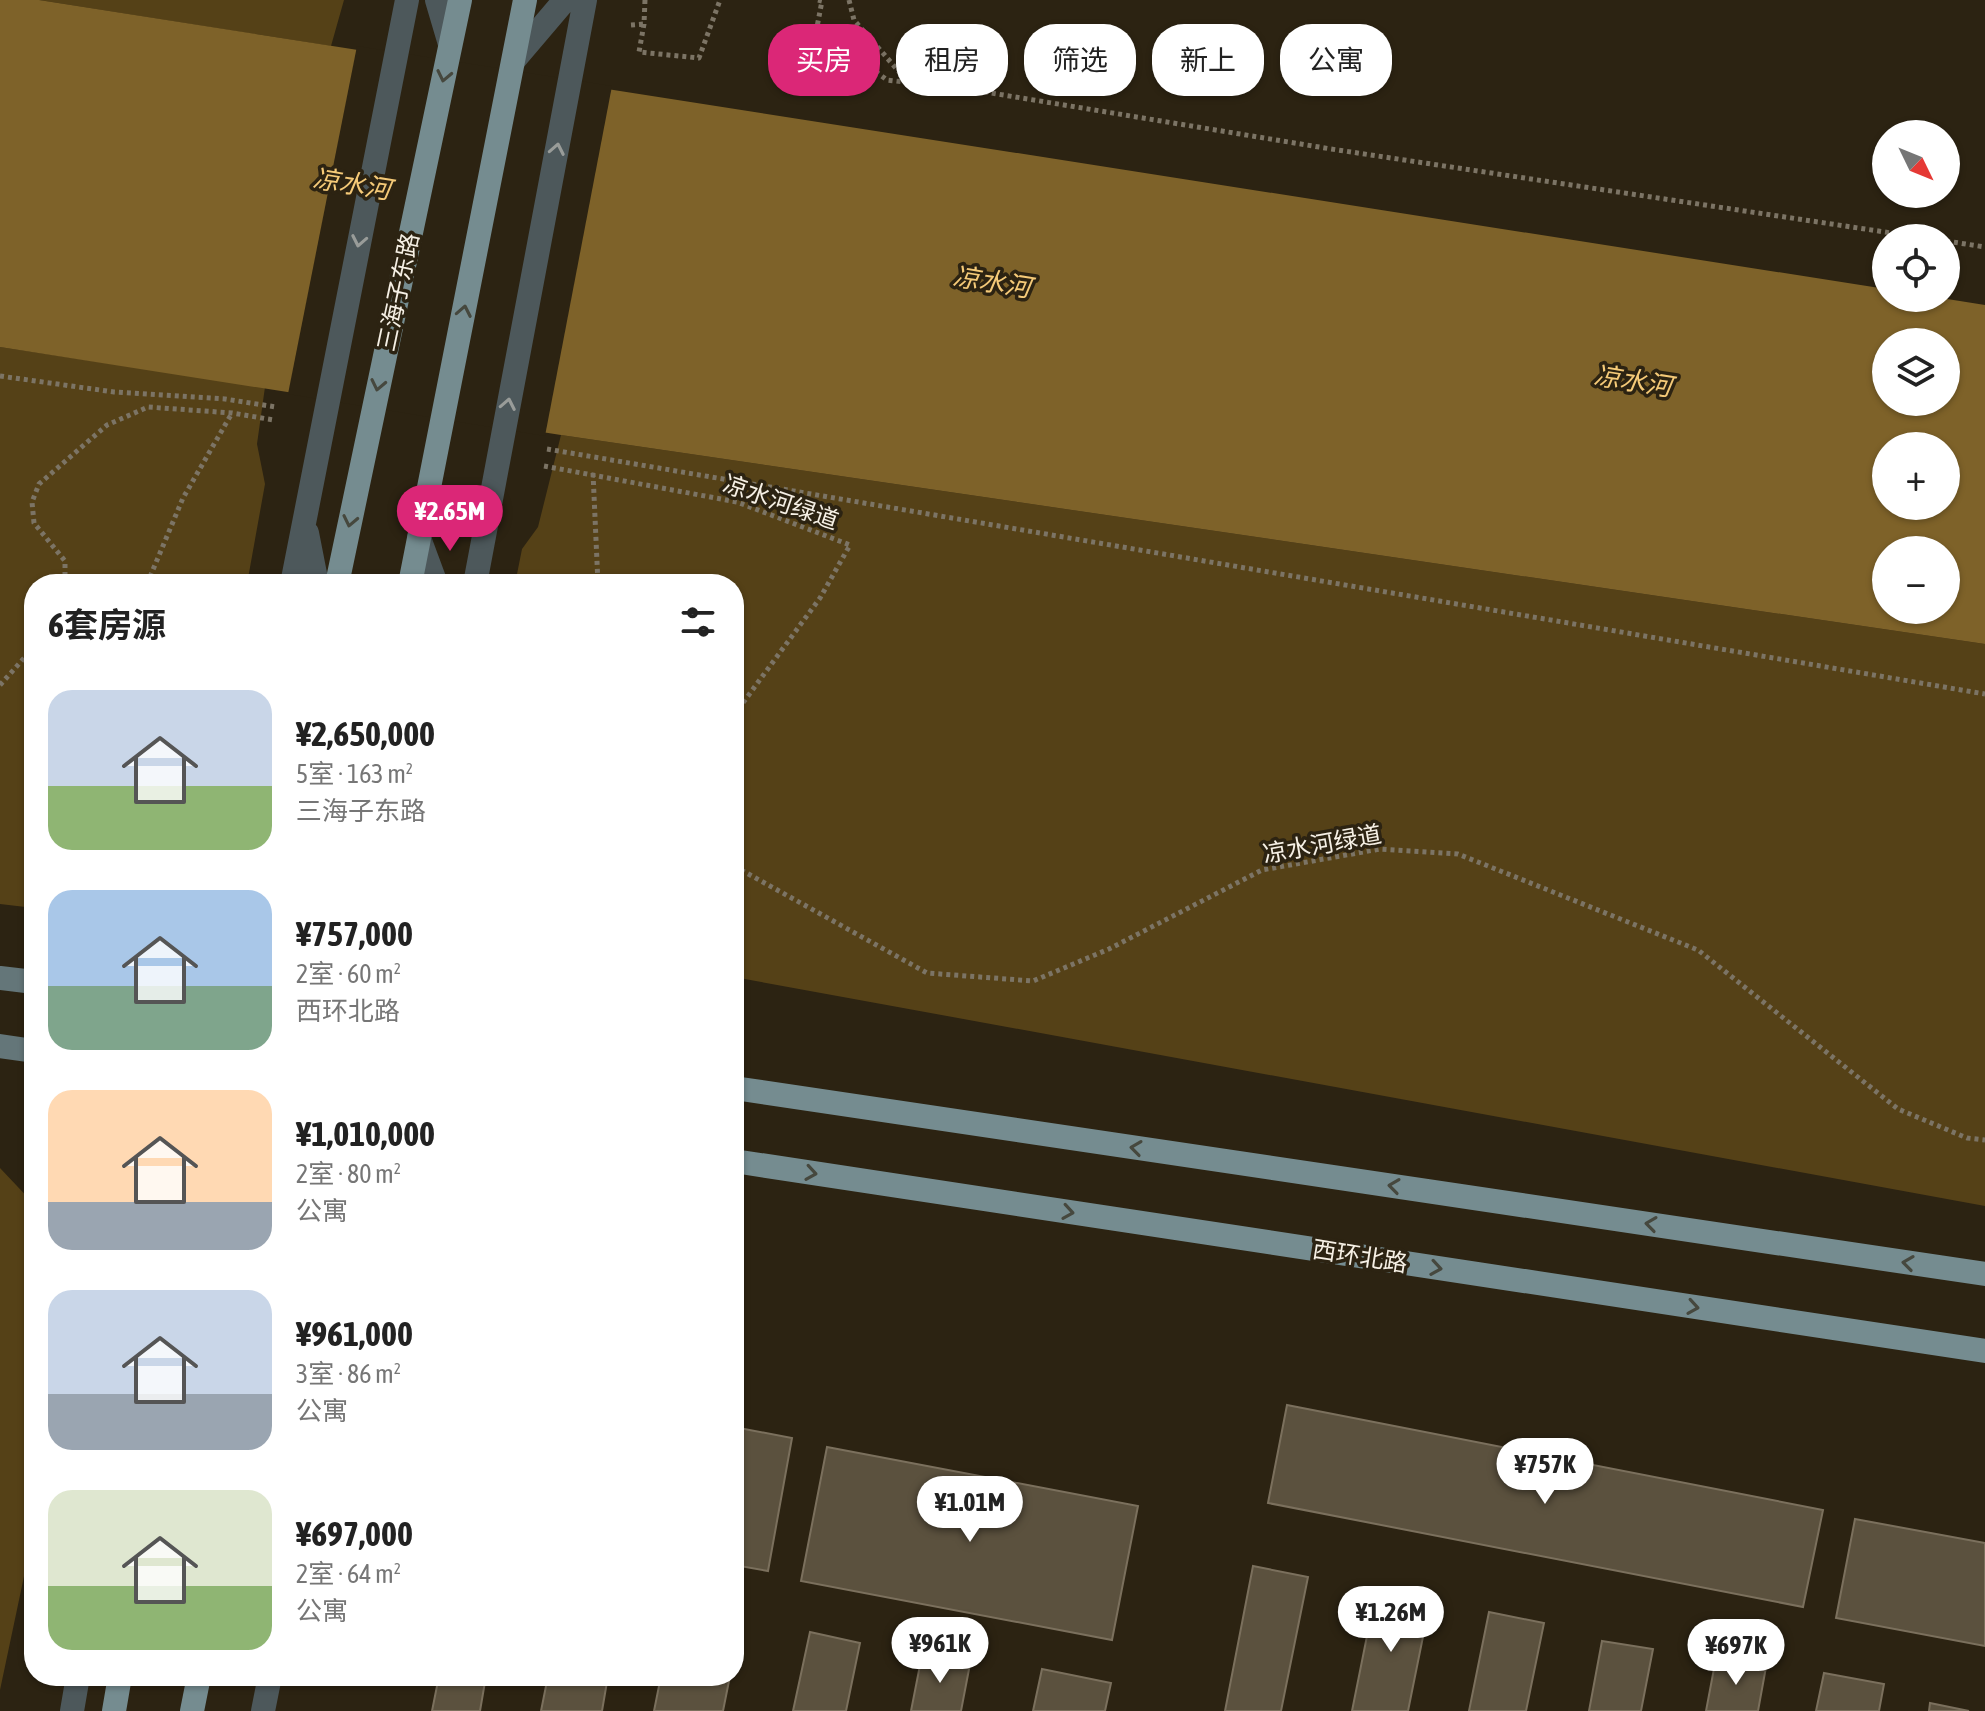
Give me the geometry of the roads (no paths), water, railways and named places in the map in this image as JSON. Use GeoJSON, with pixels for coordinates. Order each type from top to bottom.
{"type":"FeatureCollection","features":[{"type":"Feature","properties":{"kind":"main road","name":"三海子东路"},"geometry":{"type":"LineString","coordinates":[[339,574],[460,0]]}},
{"type":"Feature","properties":{"kind":"main road"},"geometry":{"type":"LineString","coordinates":[[412,574],[525,0]]}},
{"type":"Feature","properties":{"kind":"main road"},"geometry":{"type":"LineString","coordinates":[[0,978],[24,981]]}},
{"type":"Feature","properties":{"kind":"main road"},"geometry":{"type":"LineString","coordinates":[[0,1046],[24,1050]]}},
{"type":"Feature","properties":{"kind":"main road"},"geometry":{"type":"LineString","coordinates":[[744,1089],[1985,1274]]}},
{"type":"Feature","properties":{"kind":"main road","name":"西环北路"},"geometry":{"type":"LineString","coordinates":[[744,1163],[1985,1351]]}},
{"type":"Feature","properties":{"kind":"main road"},"geometry":{"type":"LineString","coordinates":[[114,1711],[118,1686]]}},
{"type":"Feature","properties":{"kind":"main road"},"geometry":{"type":"LineString","coordinates":[[192,1711],[197,1686]]}},
{"type":"Feature","properties":{"kind":"street"},"geometry":{"type":"LineString","coordinates":[[294,574],[407,0]]}},
{"type":"Feature","properties":{"kind":"street"},"geometry":{"type":"LineString","coordinates":[[437,0],[450,44]]}},
{"type":"Feature","properties":{"kind":"street"},"geometry":{"type":"LineString","coordinates":[[514,60],[575,1]]}},
{"type":"Feature","properties":{"kind":"street"},"geometry":{"type":"LineString","coordinates":[[477,574],[575,1]]}},
{"type":"Feature","properties":{"kind":"street"},"geometry":{"type":"LineString","coordinates":[[304,519],[315,574]]}},
{"type":"Feature","properties":{"kind":"street"},"geometry":{"type":"LineString","coordinates":[[419,538],[432,574]]}},
{"type":"Feature","properties":{"kind":"street"},"geometry":{"type":"LineString","coordinates":[[72,1711],[76,1686]]}},
{"type":"Feature","properties":{"kind":"street"},"geometry":{"type":"LineString","coordinates":[[263,1711],[268,1686]]}},
{"type":"Feature","properties":{"kind":"water","name":"凉水河"},"geometry":{"type":"Polygon","coordinates":[[[0,0],[39,0],[1872,287],[1872,312],[1960,312],[1960,301],[1985,305],[1985,644],[561,435],[0,347],[0,0]]]}}]}
